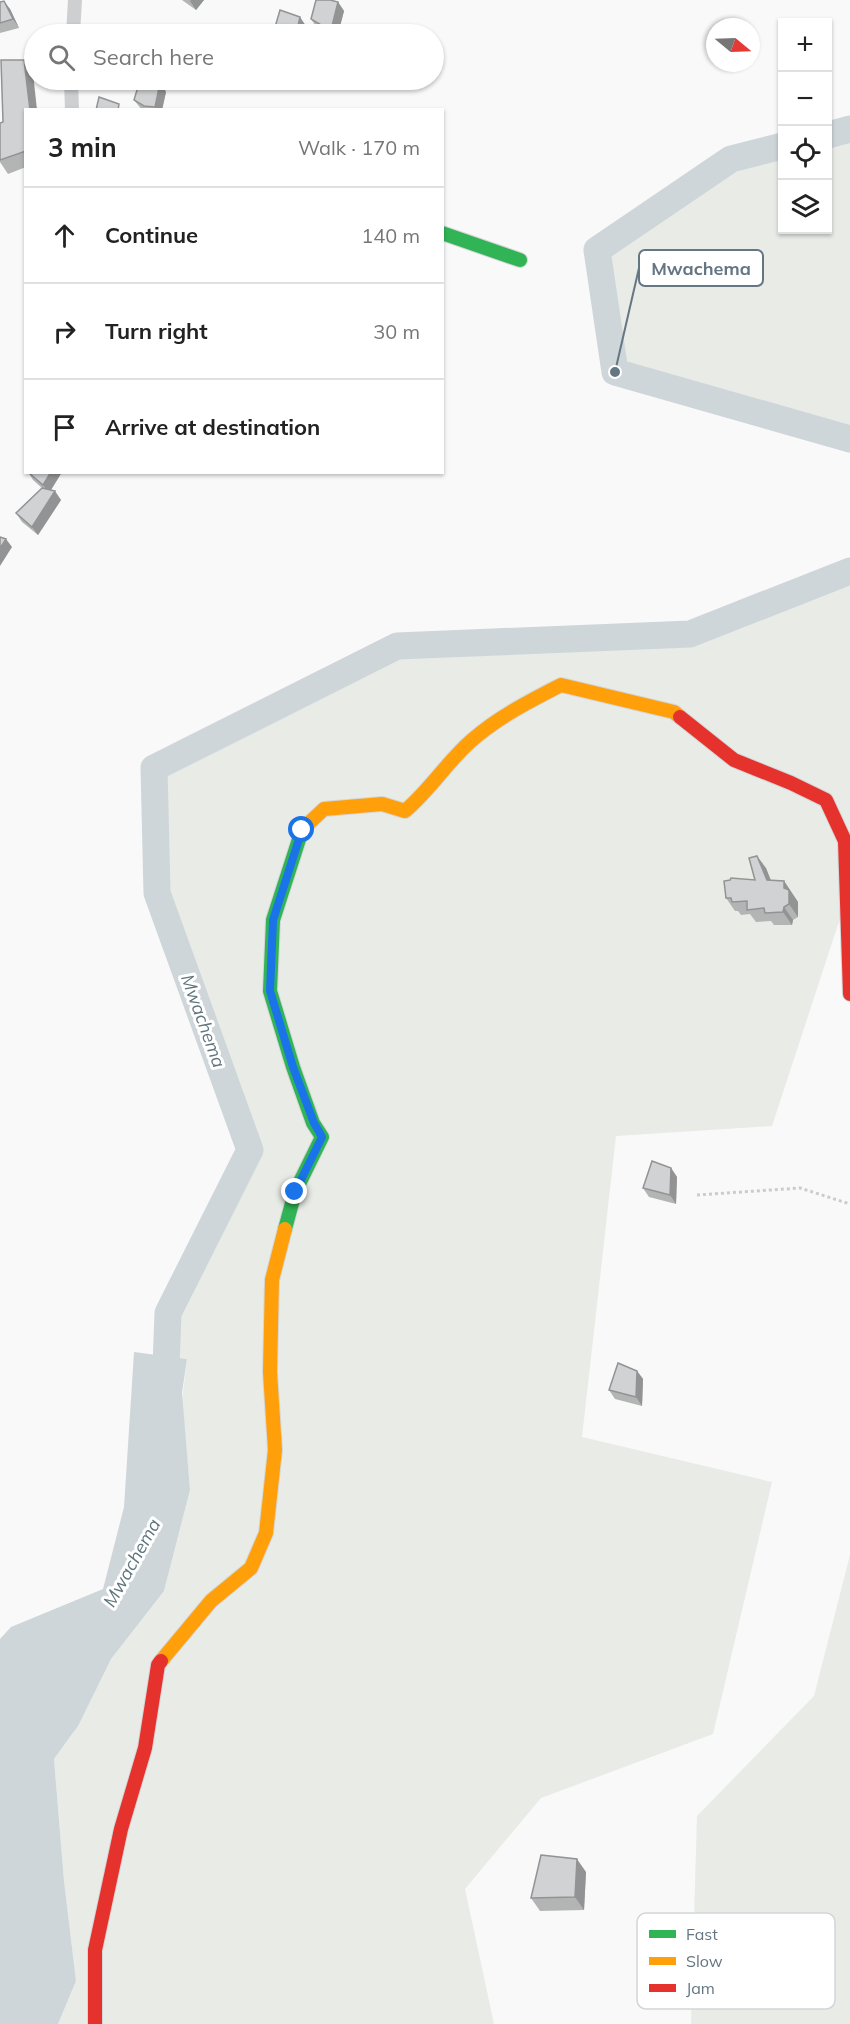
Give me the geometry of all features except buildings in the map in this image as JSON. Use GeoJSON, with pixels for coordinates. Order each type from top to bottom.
{"type":"FeatureCollection","features":[{"type":"Feature","properties":{"kind":"street"},"geometry":{"type":"LineString","coordinates":[[74,24],[75,0]]}},
{"type":"Feature","properties":{"kind":"street"},"geometry":{"type":"LineString","coordinates":[[71,90],[72,108]]}},
{"type":"Feature","properties":{"kind":"street"},"geometry":{"type":"LineString","coordinates":[[444,234],[520,260]]}},
{"type":"Feature","properties":{"kind":"street"},"geometry":{"type":"LineString","coordinates":[[95,2024],[95,1950],[121,1829],[145,1748],[158,1665],[177,1645],[211,1601],[250,1568],[266,1533],[275,1450],[270,1372],[272,1280],[295,1192],[322,1137],[314,1123],[293,1067],[270,991],[273,920],[302,830],[324,809],[382,804],[405,811],[419,800],[471,742],[514,709],[561,685],[674,712],[734,760],[826,800],[845,841],[850,994]]}},
{"type":"Feature","properties":{"kind":"path"},"geometry":{"type":"LineString","coordinates":[[697,1195],[800,1188],[850,1204]]}},
{"type":"Feature","properties":{"kind":"shaded area"},"geometry":{"type":"Polygon","coordinates":[[[850,129],[850,439],[615,372],[597,250],[731,159],[778,147],[778,234],[832,234],[832,134],[850,129]]]}},
{"type":"Feature","properties":{"kind":"shaded area"},"geometry":{"type":"Polygon","coordinates":[[[850,571],[850,888],[772,1126],[616,1136],[582,1437],[772,1482],[713,1734],[541,1798],[465,1889],[494,2024],[58,2024],[76,1981],[64,1881],[54,1759],[74,1732],[111,1659],[164,1591],[190,1490],[182,1401],[187,1359],[166,1356],[168,1313],[250,1150],[157,893],[154,768],[397,646],[690,634],[850,571]]]}},
{"type":"Feature","properties":{"kind":"shaded area"},"geometry":{"type":"Polygon","coordinates":[[[850,1555],[850,2024],[691,2024],[691,2009],[835,2009],[835,1913],[694,1913],[697,1816],[814,1696],[850,1555]]]}},
{"type":"Feature","properties":{"kind":"water"},"geometry":{"type":"Polygon","coordinates":[[[134,1352],[187,1359],[182,1393],[190,1490],[164,1591],[111,1659],[78,1726],[54,1759],[64,1881],[76,1981],[58,2024],[0,2024],[0,1639],[11,1627],[103,1589],[124,1507],[134,1352]]]}},
{"type":"Feature","properties":{"kind":"waterway","name":"Mwachema"},"geometry":{"type":"LineString","coordinates":[[832,134],[850,129]]}},
{"type":"Feature","properties":{"kind":"waterway","name":"Mwachema"},"geometry":{"type":"LineString","coordinates":[[778,147],[731,159],[597,250],[615,372],[850,439]]}},
{"type":"Feature","properties":{"kind":"waterway","name":"Mwachema"},"geometry":{"type":"LineString","coordinates":[[165,1392],[168,1313],[250,1150],[157,893],[154,768],[397,646],[690,634],[850,571]]}},
{"type":"Feature","properties":{"kind":"traffic: fast"},"geometry":{"type":"LineString","coordinates":[[444,234],[520,260]]}},
{"type":"Feature","properties":{"kind":"traffic: fast"},"geometry":{"type":"LineString","coordinates":[[285,1229],[295,1192],[322,1137],[313,1123],[293,1067],[270,991],[273,920],[302,830],[308,824]]}},
{"type":"Feature","properties":{"kind":"traffic: slow"},"geometry":{"type":"LineString","coordinates":[[308,824],[324,809],[382,804],[405,811],[462,749],[481,732],[514,710],[561,685],[674,712],[680,717]]}},
{"type":"Feature","properties":{"kind":"traffic: slow"},"geometry":{"type":"LineString","coordinates":[[161,1661],[211,1601],[251,1568],[266,1533],[275,1450],[270,1372],[272,1280],[285,1229]]}},
{"type":"Feature","properties":{"kind":"traffic: jam"},"geometry":{"type":"LineString","coordinates":[[680,717],[734,760],[826,800],[845,841],[850,994]]}},
{"type":"Feature","properties":{"kind":"traffic: jam"},"geometry":{"type":"LineString","coordinates":[[95,2024],[95,1950],[121,1829],[145,1748],[158,1665],[161,1661]]}},
{"type":"Feature","properties":{"kind":"place","name":"Mwachema"},"geometry":{"type":"Point","coordinates":[615,372]}},
{"type":"Feature","properties":{"kind":"route"},"geometry":{"type":"LineString","coordinates":[[295,1192],[322,1137],[314,1123],[293,1067],[270,991],[273,920],[302,830]]}}]}
